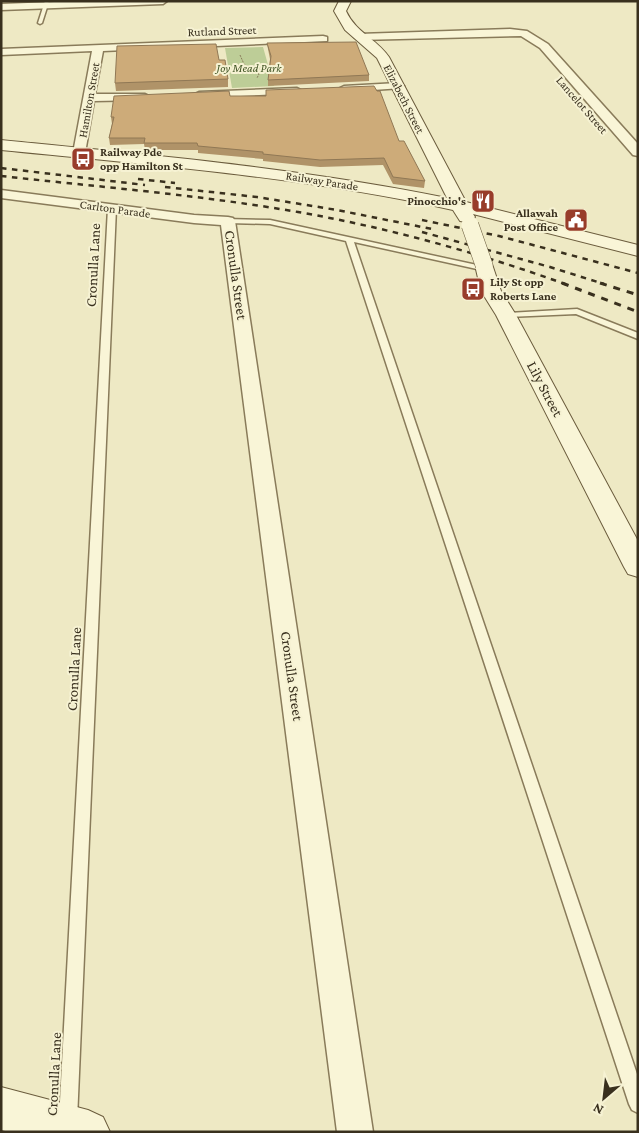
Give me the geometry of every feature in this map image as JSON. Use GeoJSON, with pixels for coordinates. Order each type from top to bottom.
{"type":"FeatureCollection","features":[{"type":"Feature","properties":{"kind":"main road","name":"Elizabeth Street"},"geometry":{"type":"LineString","coordinates":[[345,1],[340,11],[345,22],[352,32],[379,52],[453,194],[462,207]]}},
{"type":"Feature","properties":{"kind":"main road","name":"Railway Parade"},"geometry":{"type":"LineString","coordinates":[[1,145],[286,176],[374,190],[514,218],[638,251]]}},
{"type":"Feature","properties":{"kind":"main road","name":"Lily Street"},"geometry":{"type":"LineString","coordinates":[[462,207],[485,267],[491,291],[506,315],[638,567]]}},
{"type":"Feature","properties":{"kind":"main road"},"geometry":{"type":"LineString","coordinates":[[1,1108],[74,1130]]}},
{"type":"Feature","properties":{"kind":"street"},"geometry":{"type":"LineString","coordinates":[[1,7],[46,3],[163,1]]}},
{"type":"Feature","properties":{"kind":"street","name":"Lancelot Street"},"geometry":{"type":"LineString","coordinates":[[360,37],[520,32],[533,40],[532,47],[635,157]]}},
{"type":"Feature","properties":{"kind":"street","name":"Rutland Street"},"geometry":{"type":"LineString","coordinates":[[1,52],[323,39]]}},
{"type":"Feature","properties":{"kind":"street","name":"Hamilton Street"},"geometry":{"type":"LineString","coordinates":[[79,153],[98,48]]}},
{"type":"Feature","properties":{"kind":"street"},"geometry":{"type":"LineString","coordinates":[[335,89],[398,86]]}},
{"type":"Feature","properties":{"kind":"street"},"geometry":{"type":"LineString","coordinates":[[188,95],[305,90]]}},
{"type":"Feature","properties":{"kind":"street"},"geometry":{"type":"LineString","coordinates":[[90,98],[159,96]]}},
{"type":"Feature","properties":{"kind":"street","name":"Carlton Parade"},"geometry":{"type":"LineString","coordinates":[[2,195],[205,220],[228,220]]}},
{"type":"Feature","properties":{"kind":"street","name":"Cronulla Street"},"geometry":{"type":"LineString","coordinates":[[228,220],[355,1132]]}},
{"type":"Feature","properties":{"kind":"lane"},"geometry":{"type":"LineString","coordinates":[[40,23],[46,3]]}},
{"type":"Feature","properties":{"kind":"lane","name":"Cronulla Lane"},"geometry":{"type":"LineString","coordinates":[[74,1130],[112,208]]}},
{"type":"Feature","properties":{"kind":"lane"},"geometry":{"type":"LineString","coordinates":[[228,220],[270,222],[485,267]]}},
{"type":"Feature","properties":{"kind":"lane"},"geometry":{"type":"LineString","coordinates":[[349,239],[638,1104]]}},
{"type":"Feature","properties":{"kind":"lane"},"geometry":{"type":"LineString","coordinates":[[506,315],[577,311],[638,336]]}},
{"type":"Feature","properties":{"kind":"path"},"geometry":{"type":"LineString","coordinates":[[247,42],[246,47],[237,51],[244,64],[252,68],[259,75],[254,82],[256,93]]}},
{"type":"Feature","properties":{"kind":"green space","name":"Joy Mead Park"},"geometry":{"type":"Polygon","coordinates":[[[263,47],[274,86],[232,88],[225,48],[263,47]]]}},
{"type":"Feature","properties":{"kind":"building"},"geometry":{"type":"Polygon","coordinates":[[[356,42],[369,75],[268,80],[271,56],[267,43],[356,42]]]}},
{"type":"Feature","properties":{"kind":"building"},"geometry":{"type":"Polygon","coordinates":[[[216,44],[219,60],[225,60],[228,79],[115,83],[117,46],[216,44]]]}},
{"type":"Feature","properties":{"kind":"building"},"geometry":{"type":"Polygon","coordinates":[[[374,86],[377,91],[380,91],[399,141],[404,141],[425,181],[393,177],[384,158],[320,160],[198,146],[197,143],[144,143],[145,138],[109,138],[114,117],[111,117],[114,96],[229,91],[230,96],[266,96],[266,90],[374,86]]]}},
{"type":"Feature","properties":{"kind":"railway"},"geometry":{"type":"LineString","coordinates":[[1,168],[145,185]]}},
{"type":"Feature","properties":{"kind":"railway"},"geometry":{"type":"LineString","coordinates":[[1,176],[224,201],[332,218],[433,242],[565,284]]}},
{"type":"Feature","properties":{"kind":"railway"},"geometry":{"type":"LineString","coordinates":[[138,179],[175,183]]}},
{"type":"Feature","properties":{"kind":"railway"},"geometry":{"type":"LineString","coordinates":[[165,187],[257,197],[337,210],[432,229]]}},
{"type":"Feature","properties":{"kind":"railway"},"geometry":{"type":"LineString","coordinates":[[422,220],[499,236],[638,273]]}},
{"type":"Feature","properties":{"kind":"railway"},"geometry":{"type":"LineString","coordinates":[[422,232],[550,267],[604,284]]}},
{"type":"Feature","properties":{"kind":"railway"},"geometry":{"type":"LineString","coordinates":[[562,283],[638,312]]}},
{"type":"Feature","properties":{"kind":"railway"},"geometry":{"type":"LineString","coordinates":[[600,283],[638,295]]}},
{"type":"Feature","properties":{"kind":"place","name":"Railway Pde opp Hamilton St"},"geometry":{"type":"Point","coordinates":[83,159]}},
{"type":"Feature","properties":{"kind":"place","name":"Pinocchio's"},"geometry":{"type":"Point","coordinates":[483,201]}},
{"type":"Feature","properties":{"kind":"place","name":"Allawah Post Office"},"geometry":{"type":"Point","coordinates":[576,220]}},
{"type":"Feature","properties":{"kind":"place","name":"Lily St opp Roberts Lane"},"geometry":{"type":"Point","coordinates":[473,289]}}]}
